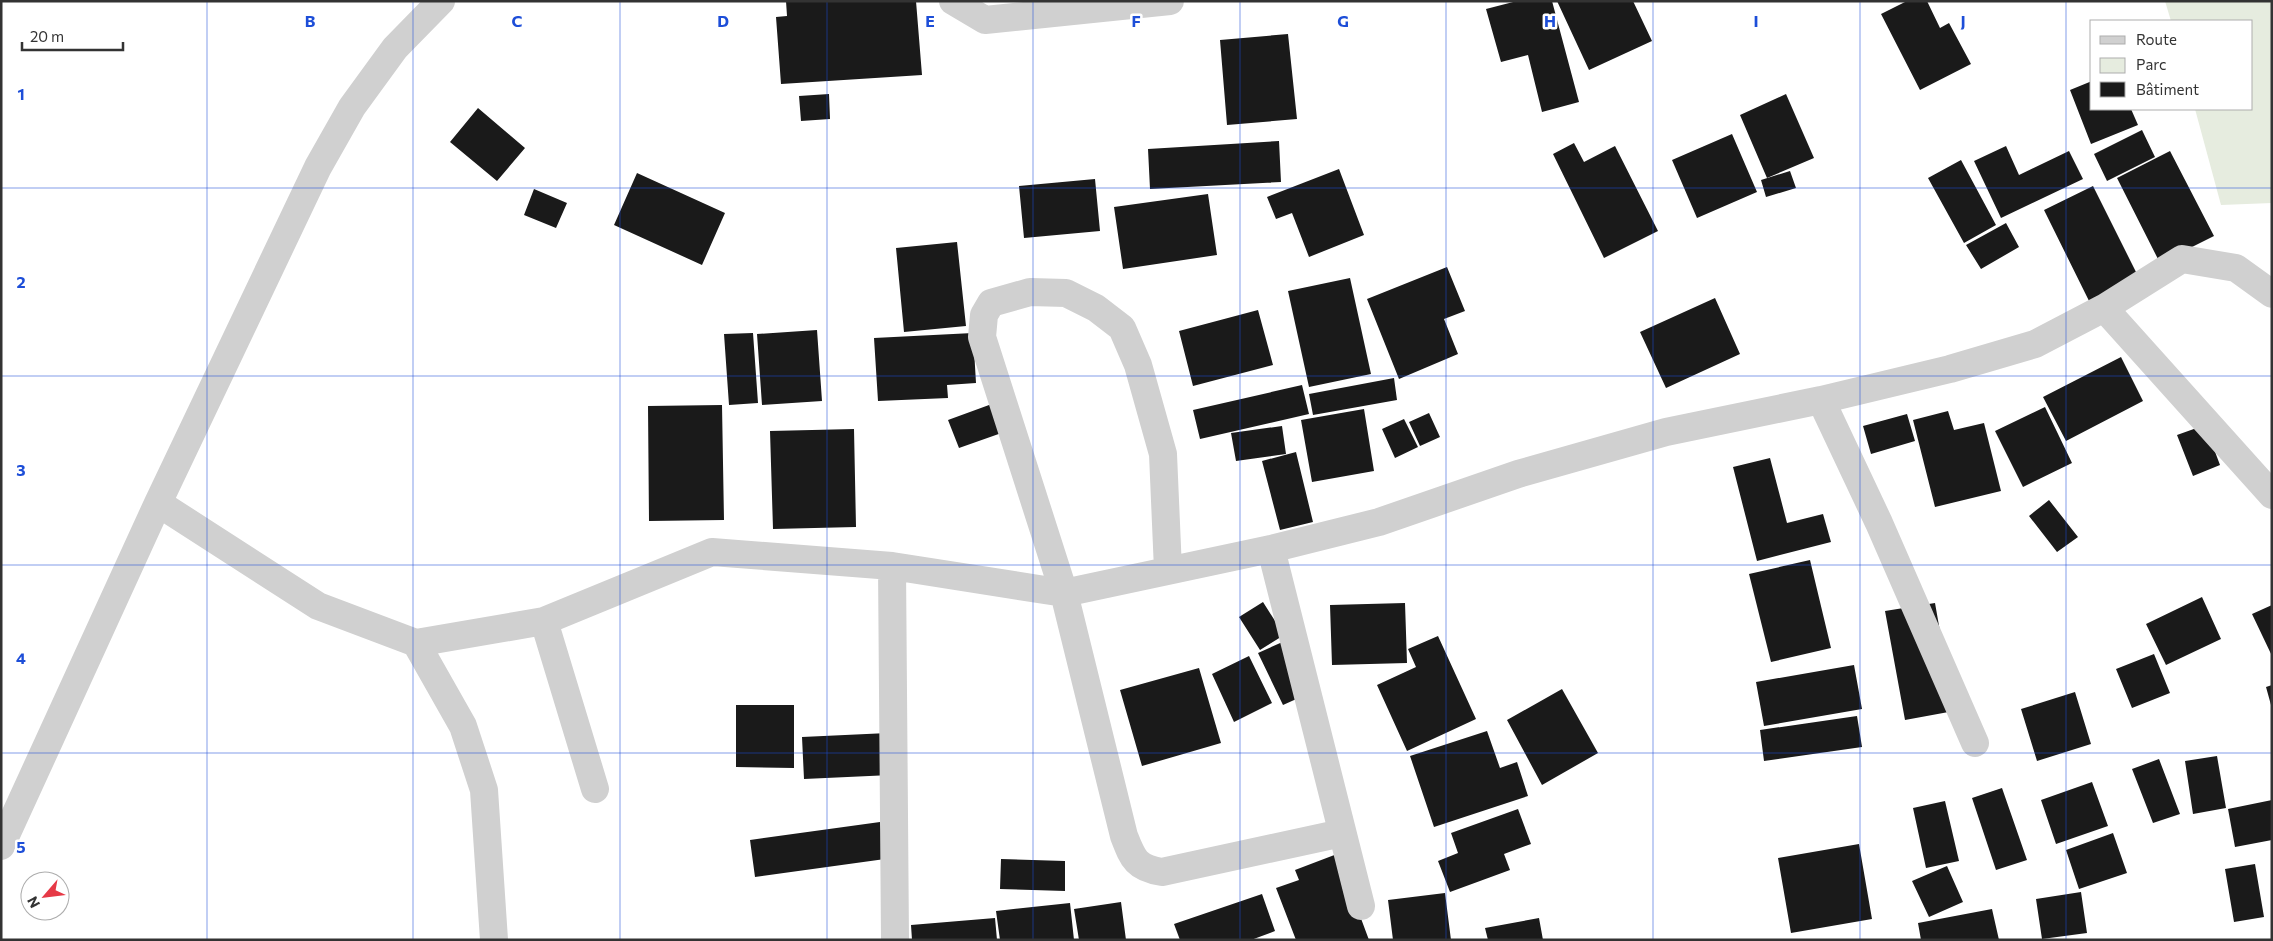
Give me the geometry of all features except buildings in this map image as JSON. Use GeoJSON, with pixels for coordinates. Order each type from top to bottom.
{"type":"FeatureCollection","features":[{"type":"Feature","properties":{"kind":"street"},"geometry":{"type":"LineString","coordinates":[[1,846],[158,503],[318,168],[352,107],[395,48],[441,1]]}},
{"type":"Feature","properties":{"kind":"street"},"geometry":{"type":"LineString","coordinates":[[953,1],[985,20],[1170,1]]}},
{"type":"Feature","properties":{"kind":"street"},"geometry":{"type":"LineString","coordinates":[[158,503],[318,606],[416,643],[544,620],[712,552],[892,566],[1064,593],[1271,549],[1379,522],[1518,474],[1666,432],[1822,400],[1950,369],[2035,344],[2104,308],[2182,259],[2236,268],[2272,294]]}},
{"type":"Feature","properties":{"kind":"street"},"geometry":{"type":"LineString","coordinates":[[1168,570],[1163,454],[1138,366],[1122,328],[1096,308],[1066,293],[1030,292],[991,303],[984,315],[982,337],[1064,593],[1124,836],[1133,859],[1146,869],[1162,872],[1342,833]]}},
{"type":"Feature","properties":{"kind":"street"},"geometry":{"type":"LineString","coordinates":[[2104,308],[2272,495]]}},
{"type":"Feature","properties":{"kind":"street"},"geometry":{"type":"LineString","coordinates":[[1822,400],[1879,523],[1976,743]]}},
{"type":"Feature","properties":{"kind":"street"},"geometry":{"type":"LineString","coordinates":[[1271,549],[1361,906]]}},
{"type":"Feature","properties":{"kind":"street"},"geometry":{"type":"LineString","coordinates":[[892,566],[895,940]]}},
{"type":"Feature","properties":{"kind":"street"},"geometry":{"type":"LineString","coordinates":[[544,620],[595,789]]}},
{"type":"Feature","properties":{"kind":"street"},"geometry":{"type":"LineString","coordinates":[[416,643],[463,726],[484,790],[494,940]]}},
{"type":"Feature","properties":{"kind":"green space"},"geometry":{"type":"Polygon","coordinates":[[[2165,1],[2272,1],[2272,203],[2221,205],[2195,110],[2253,110],[2253,20],[2171,20],[2165,1]]]}}]}
